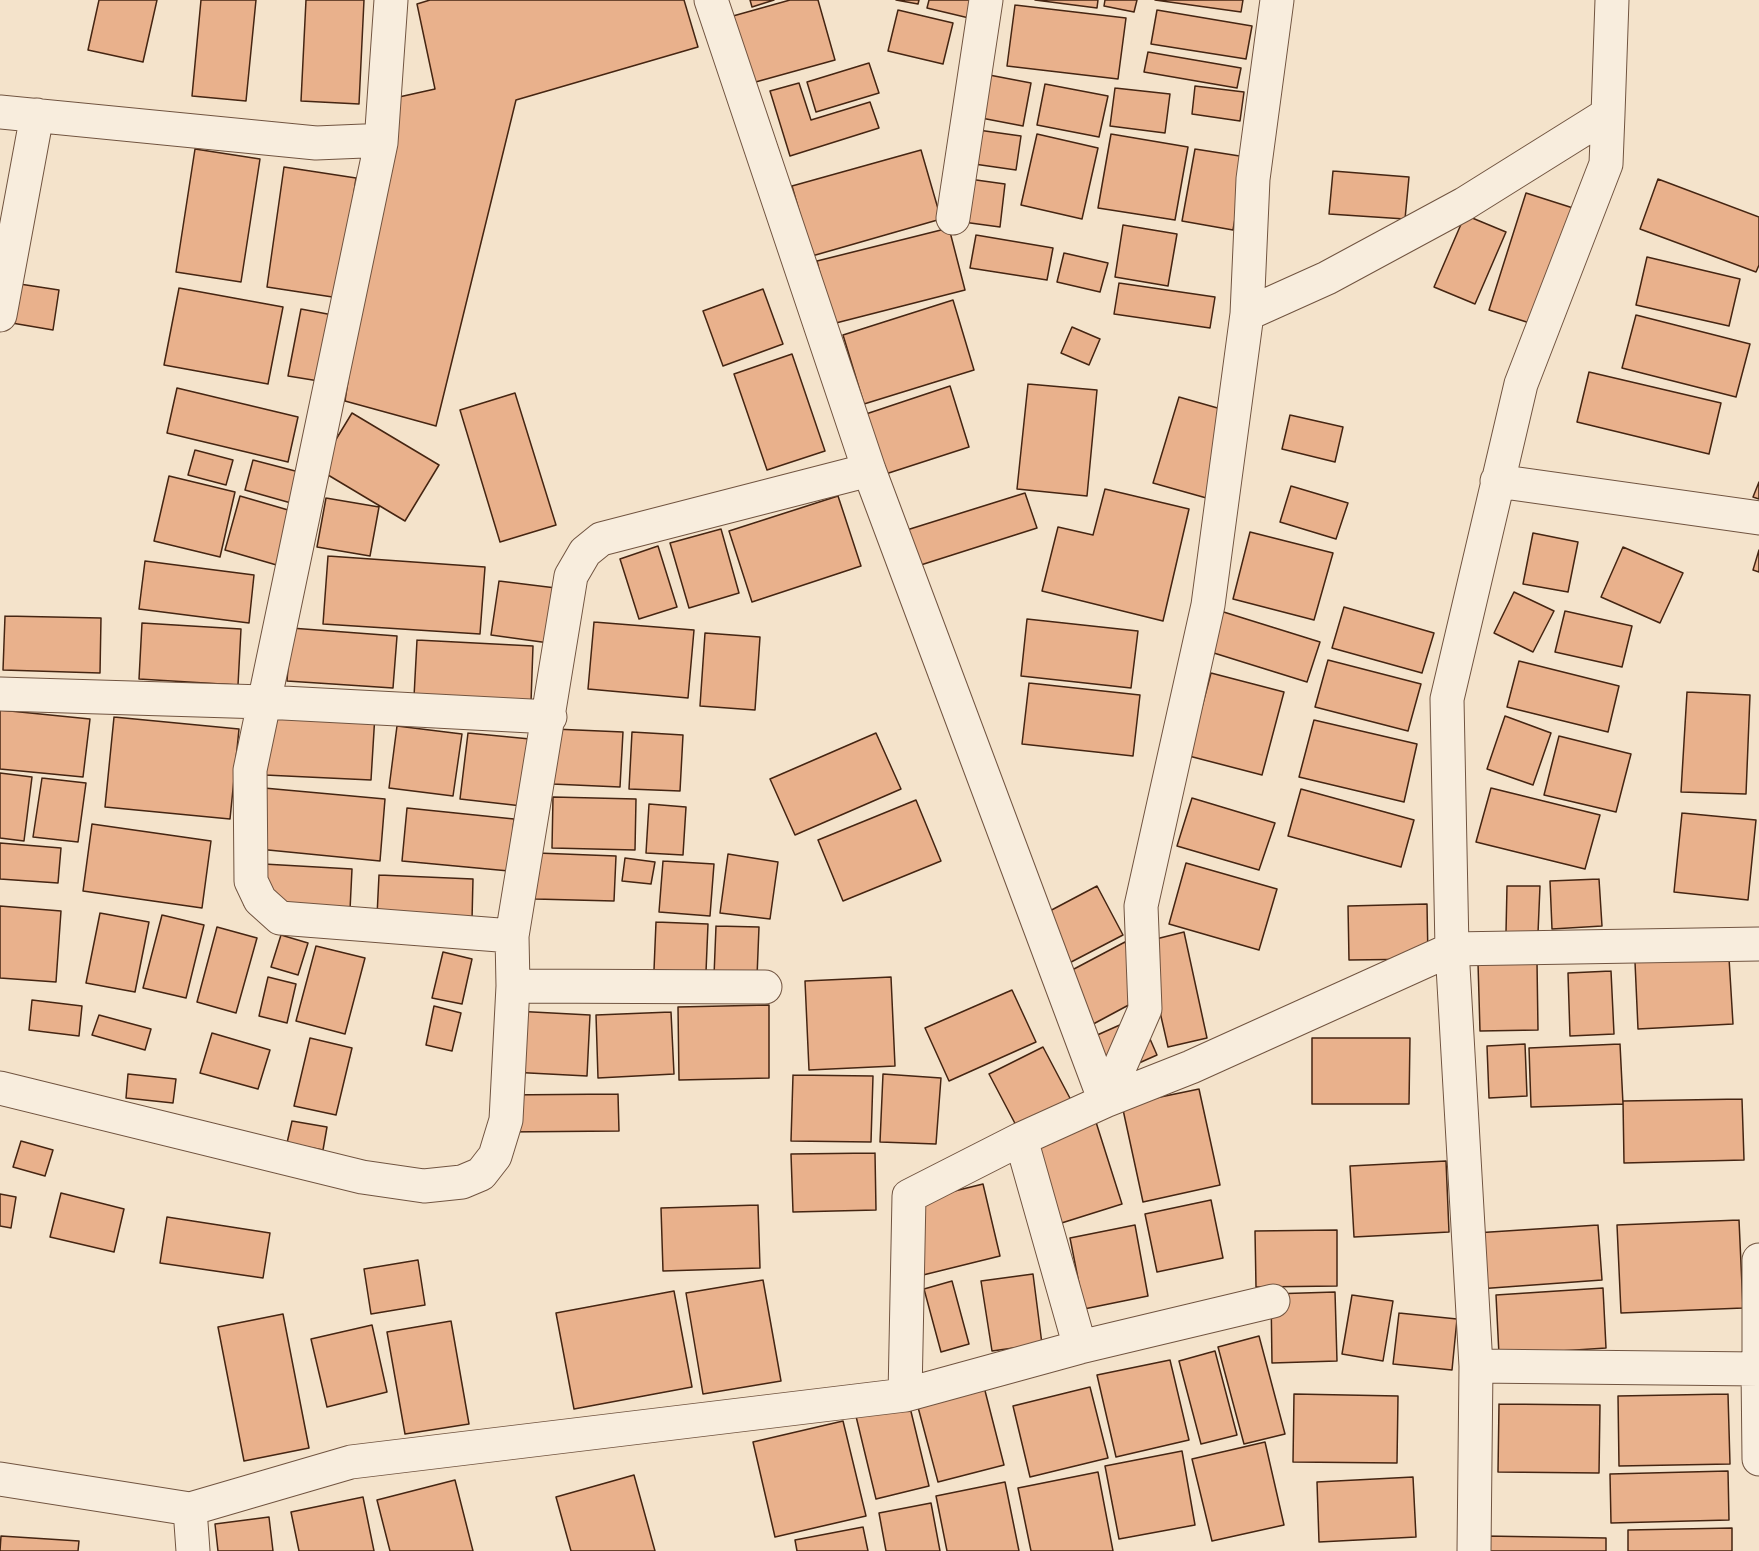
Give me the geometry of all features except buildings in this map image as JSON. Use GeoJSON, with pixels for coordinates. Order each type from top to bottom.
{"type":"FeatureCollection","features":[{"type":"Feature","properties":{"kind":"street"},"geometry":{"type":"LineString","coordinates":[[391,0],[381,143],[250,770],[251,881],[260,900],[280,918],[512,936]]}},
{"type":"Feature","properties":{"kind":"street"},"geometry":{"type":"LineString","coordinates":[[711,0],[869,470],[1105,1101]]}},
{"type":"Feature","properties":{"kind":"street"},"geometry":{"type":"LineString","coordinates":[[953,218],[986,0]]}},
{"type":"Feature","properties":{"kind":"street"},"geometry":{"type":"LineString","coordinates":[[1105,1101],[1145,1009],[1141,906],[1208,605],[1246,314],[1253,179],[1276,0]]}},
{"type":"Feature","properties":{"kind":"street"},"geometry":{"type":"LineString","coordinates":[[1474,1551],[1476,1366],[1452,949],[1447,699],[1521,384],[1606,164],[1612,0]]}},
{"type":"Feature","properties":{"kind":"street"},"geometry":{"type":"LineString","coordinates":[[0,112],[316,143],[364,141],[381,143]]}},
{"type":"Feature","properties":{"kind":"street"},"geometry":{"type":"LineString","coordinates":[[1246,314],[1327,278],[1464,204],[1608,114]]}},
{"type":"Feature","properties":{"kind":"street"},"geometry":{"type":"LineString","coordinates":[[0,315],[37,115]]}},
{"type":"Feature","properties":{"kind":"street"},"geometry":{"type":"LineString","coordinates":[[0,1088],[362,1177],[424,1186],[462,1182],[481,1174],[495,1156],[507,1120],[513,986],[512,936],[550,717],[571,576],[585,552],[601,539],[869,470]]}},
{"type":"Feature","properties":{"kind":"street"},"geometry":{"type":"LineString","coordinates":[[1497,481],[1759,518]]}},
{"type":"Feature","properties":{"kind":"street"},"geometry":{"type":"LineString","coordinates":[[0,694],[264,702],[550,717]]}},
{"type":"Feature","properties":{"kind":"street"},"geometry":{"type":"LineString","coordinates":[[905,1395],[909,1196],[1021,1139],[1105,1101],[1191,1067],[1452,949],[1759,944]]}},
{"type":"Feature","properties":{"kind":"street"},"geometry":{"type":"LineString","coordinates":[[513,986],[765,987]]}},
{"type":"Feature","properties":{"kind":"street"},"geometry":{"type":"LineString","coordinates":[[1021,1139],[1080,1347]]}},
{"type":"Feature","properties":{"kind":"street"},"geometry":{"type":"LineString","coordinates":[[1759,1260],[1759,1459]]}},
{"type":"Feature","properties":{"kind":"street"},"geometry":{"type":"LineString","coordinates":[[0,1479],[190,1509],[351,1462],[905,1395],[1080,1347],[1273,1301]]}},
{"type":"Feature","properties":{"kind":"street"},"geometry":{"type":"LineString","coordinates":[[1476,1366],[1759,1369]]}},
{"type":"Feature","properties":{"kind":"street"},"geometry":{"type":"LineString","coordinates":[[190,1509],[193,1551]]}}]}
